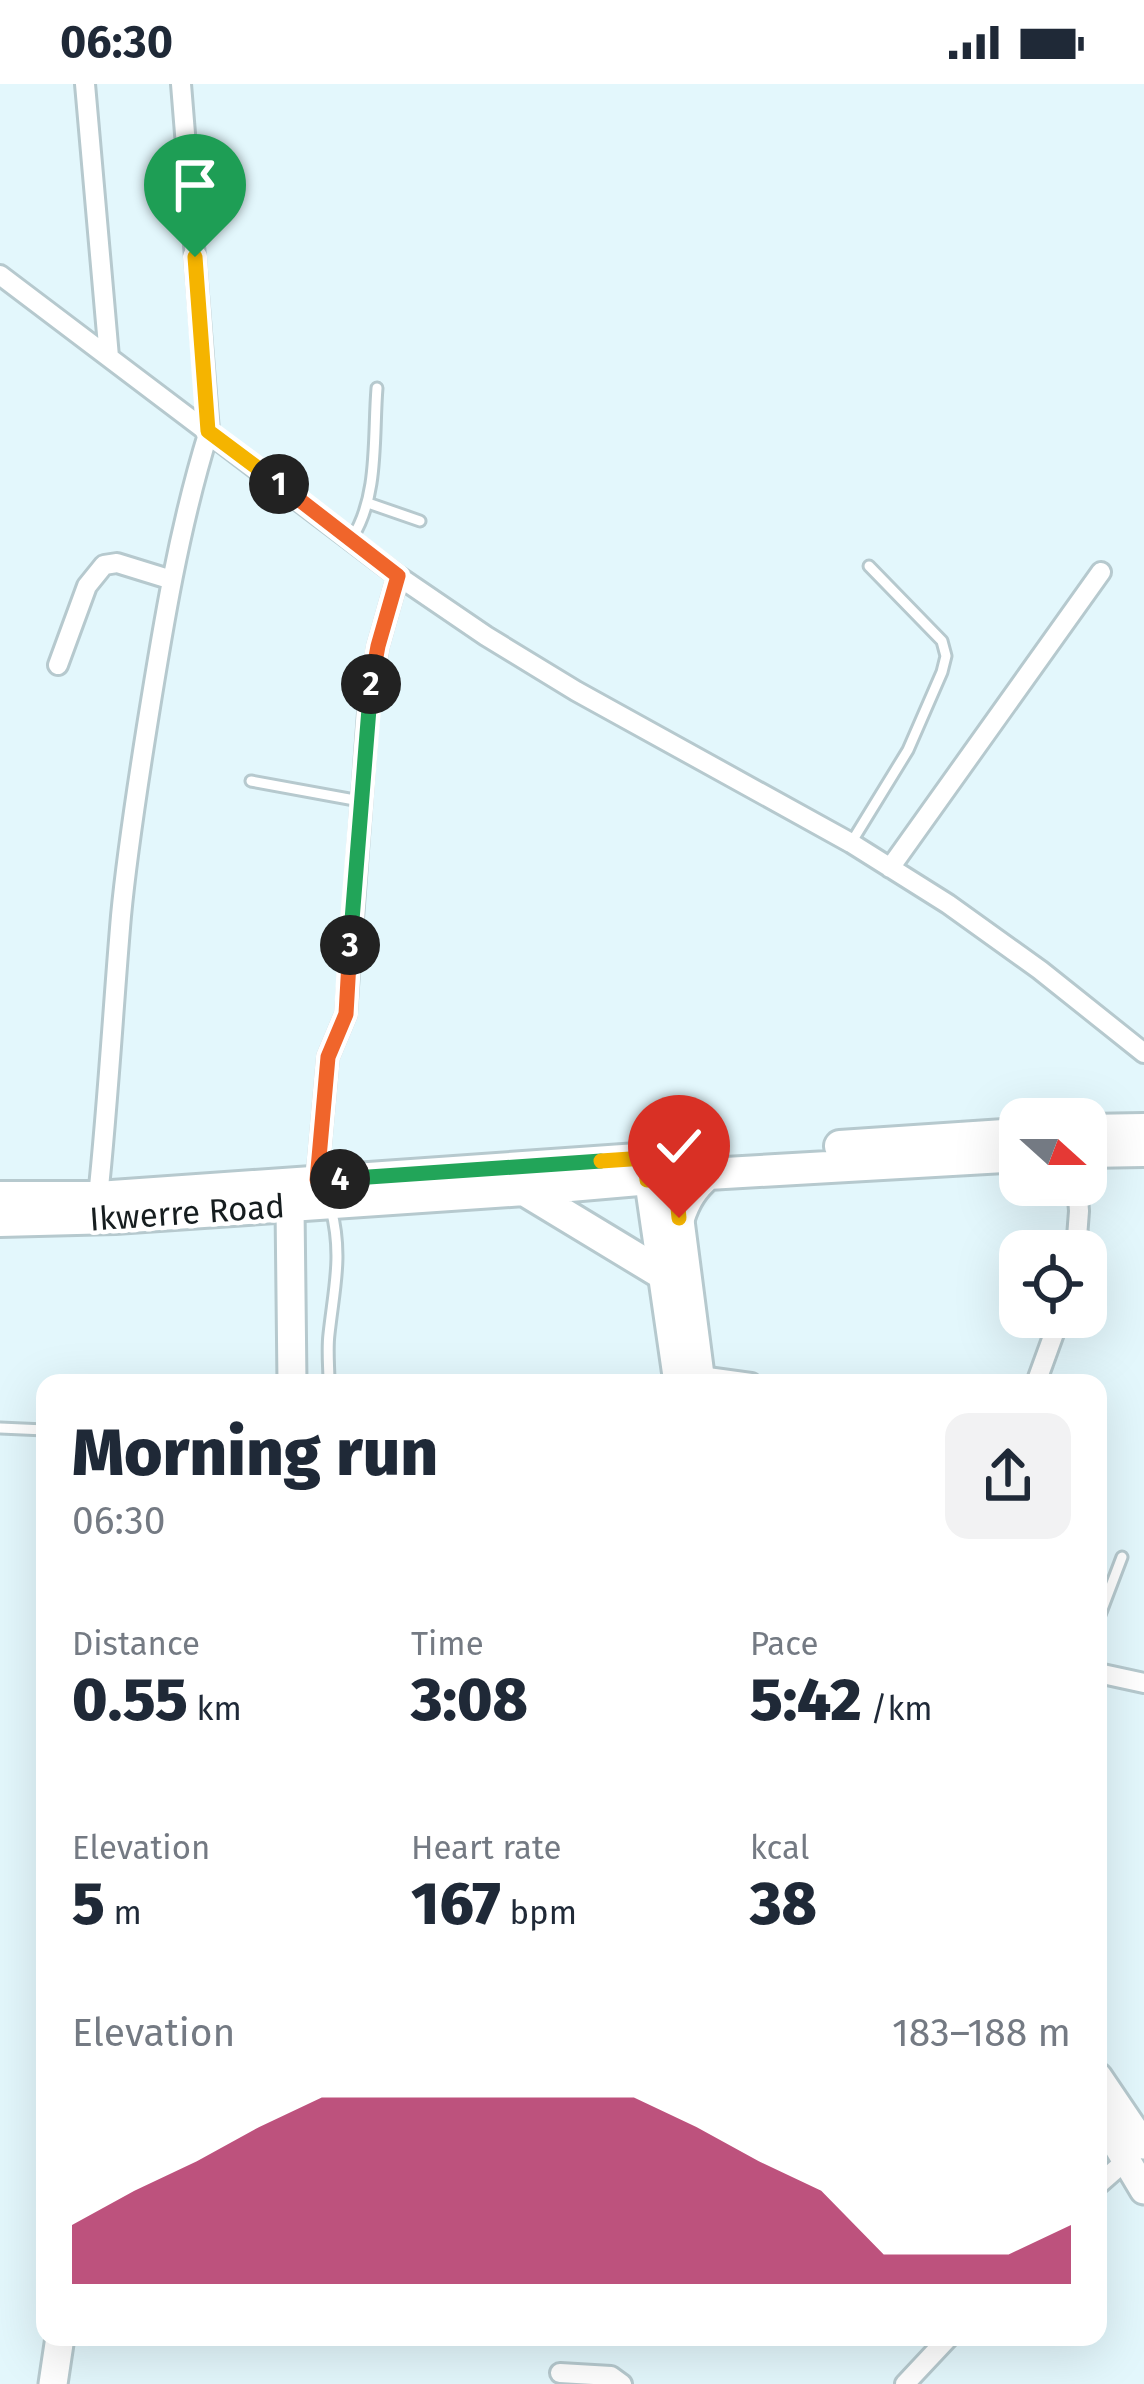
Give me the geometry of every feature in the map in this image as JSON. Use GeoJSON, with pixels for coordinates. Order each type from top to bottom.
{"type":"FeatureCollection","features":[{"type":"Feature","properties":{"kind":"main road"},"geometry":{"type":"LineString","coordinates":[[1107,1130],[1144,1130]]}},
{"type":"Feature","properties":{"kind":"main road","name":"Ikwerre Road"},"geometry":{"type":"LineString","coordinates":[[0,1224],[290,1207],[324,1192],[661,1168],[999,1136]]}},
{"type":"Feature","properties":{"kind":"main road"},"geometry":{"type":"LineString","coordinates":[[1107,1152],[1144,1151]]}},
{"type":"Feature","properties":{"kind":"main road","name":"Ikwerre Road"},"geometry":{"type":"LineString","coordinates":[[0,1198],[524,1190],[661,1168],[708,1174],[999,1157]]}},
{"type":"Feature","properties":{"kind":"main road"},"geometry":{"type":"LineString","coordinates":[[661,1168],[679,1218],[692,1374]]}},
{"type":"Feature","properties":{"kind":"main road"},"geometry":{"type":"LineString","coordinates":[[661,1168],[661,1273],[691,1374]]}},
{"type":"Feature","properties":{"kind":"main road"},"geometry":{"type":"LineString","coordinates":[[679,1218],[694,1187],[708,1174]]}},
{"type":"Feature","properties":{"kind":"main road"},"geometry":{"type":"LineString","coordinates":[[0,1188],[95,1197]]}},
{"type":"Feature","properties":{"kind":"main road"},"geometry":{"type":"LineString","coordinates":[[524,1190],[661,1273]]}},
{"type":"Feature","properties":{"kind":"main road"},"geometry":{"type":"LineString","coordinates":[[290,1207],[292,1374]]}},
{"type":"Feature","properties":{"kind":"main road"},"geometry":{"type":"LineString","coordinates":[[1107,2091],[1139,2142],[1144,2190]]}},
{"type":"Feature","properties":{"kind":"main road"},"geometry":{"type":"LineString","coordinates":[[1107,2119],[1139,2142]]}},
{"type":"Feature","properties":{"kind":"main road"},"geometry":{"type":"LineString","coordinates":[[53,2384],[59,2346]]}},
{"type":"Feature","properties":{"kind":"street"},"geometry":{"type":"LineString","coordinates":[[85,84],[110,357]]}},
{"type":"Feature","properties":{"kind":"street"},"geometry":{"type":"LineString","coordinates":[[95,1197],[110,1094],[128,857],[172,580],[208,431],[181,84]]}},
{"type":"Feature","properties":{"kind":"street"},"geometry":{"type":"LineString","coordinates":[[0,275],[398,576],[486,636],[948,904],[1144,1053]]}},
{"type":"Feature","properties":{"kind":"street"},"geometry":{"type":"LineString","coordinates":[[58,664],[87,586],[104,565],[117,562],[172,580]]}},
{"type":"Feature","properties":{"kind":"street"},"geometry":{"type":"LineString","coordinates":[[890,868],[1101,572]]}},
{"type":"Feature","properties":{"kind":"street"},"geometry":{"type":"LineString","coordinates":[[324,1192],[328,1057],[346,1014],[369,700],[398,576]]}},
{"type":"Feature","properties":{"kind":"street"},"geometry":{"type":"LineString","coordinates":[[1039,1374],[1052,1338]]}},
{"type":"Feature","properties":{"kind":"street"},"geometry":{"type":"LineString","coordinates":[[1107,1675],[1144,1683]]}},
{"type":"Feature","properties":{"kind":"street"},"geometry":{"type":"LineString","coordinates":[[1107,2176],[1139,2142]]}},
{"type":"Feature","properties":{"kind":"street"},"geometry":{"type":"LineString","coordinates":[[905,2384],[941,2346]]}},
{"type":"Feature","properties":{"kind":"street"},"geometry":{"type":"LineString","coordinates":[[560,2374],[611,2376],[622,2384]]}},
{"type":"Feature","properties":{"kind":"lane"},"geometry":{"type":"LineString","coordinates":[[352,538],[368,503],[377,388]]}},
{"type":"Feature","properties":{"kind":"lane"},"geometry":{"type":"LineString","coordinates":[[368,503],[419,521]]}},
{"type":"Feature","properties":{"kind":"lane"},"geometry":{"type":"LineString","coordinates":[[851,844],[908,750],[946,656],[942,641],[869,566]]}},
{"type":"Feature","properties":{"kind":"lane"},"geometry":{"type":"LineString","coordinates":[[250,781],[360,801]]}},
{"type":"Feature","properties":{"kind":"lane"},"geometry":{"type":"LineString","coordinates":[[324,1192],[338,1235],[329,1374]]}},
{"type":"Feature","properties":{"kind":"lane"},"geometry":{"type":"LineString","coordinates":[[0,1428],[36,1430]]}},
{"type":"Feature","properties":{"kind":"lane"},"geometry":{"type":"LineString","coordinates":[[1107,1596],[1122,1557]]}},
{"type":"Feature","properties":{"kind":"route"},"geometry":{"type":"LineString","coordinates":[[195,257],[208,431],[398,576],[369,700],[346,1014],[328,1057],[317,1180],[645,1158],[647,1180],[675,1178],[679,1218]]}}]}
